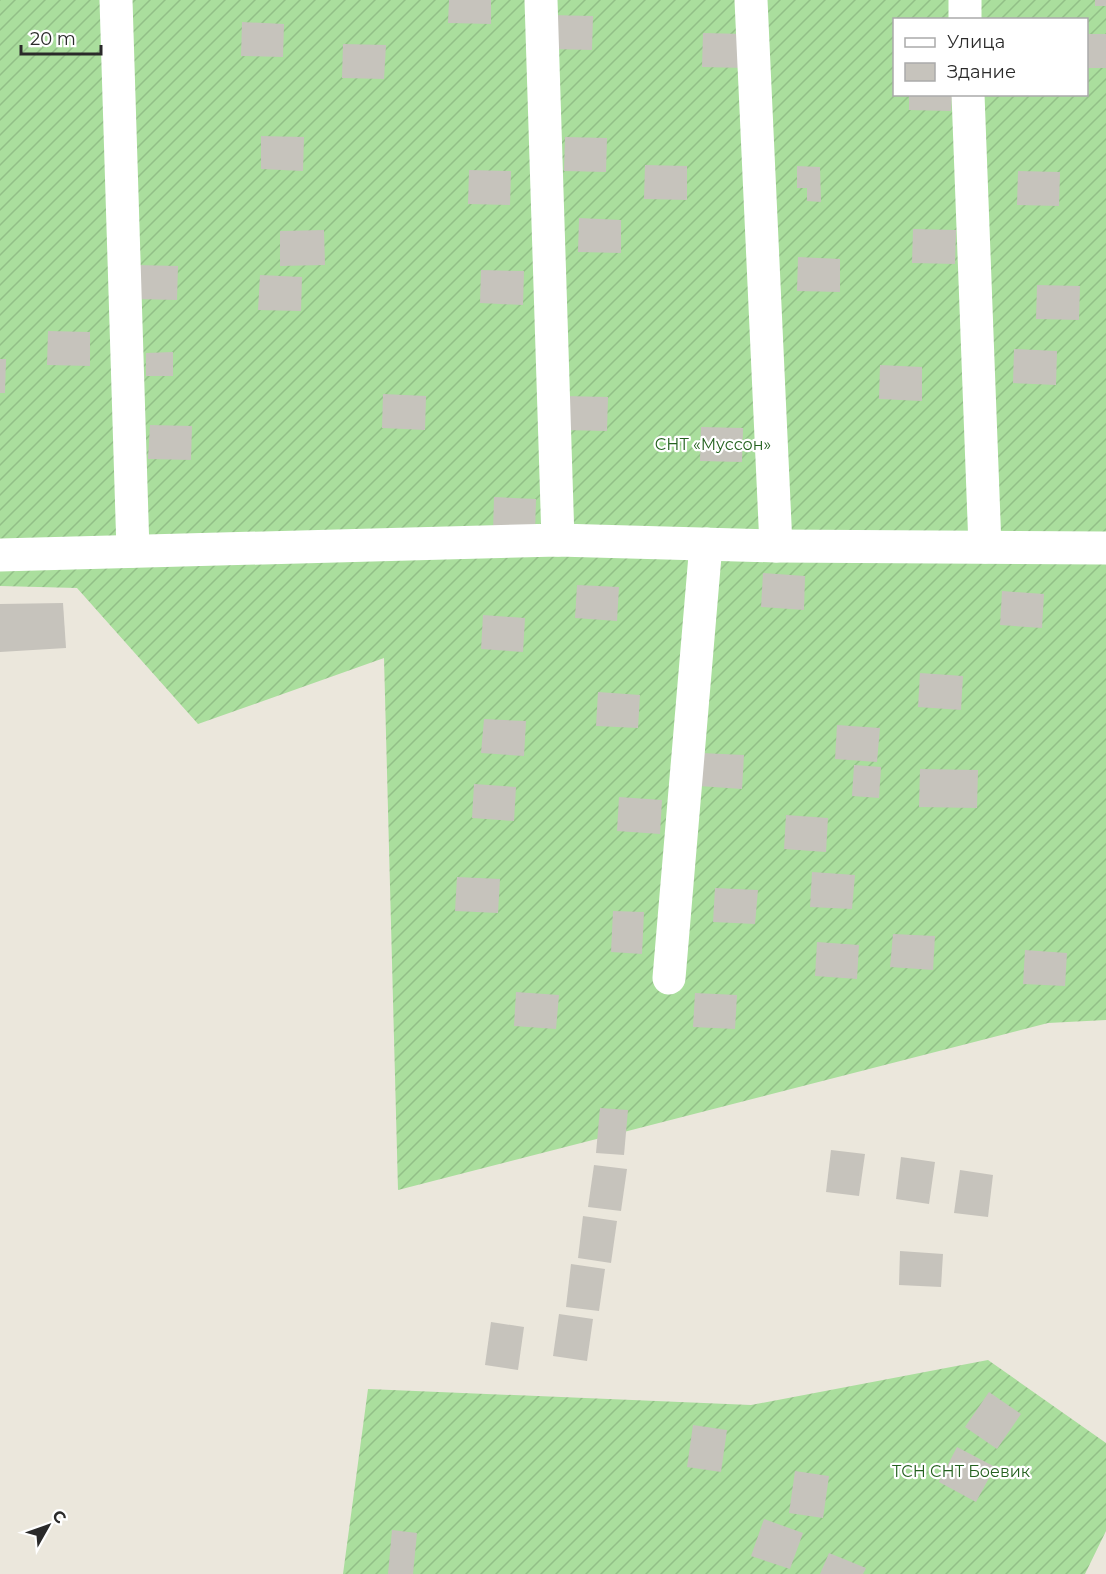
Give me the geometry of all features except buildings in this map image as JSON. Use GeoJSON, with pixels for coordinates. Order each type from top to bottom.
{"type":"FeatureCollection","features":[{"type":"Feature","properties":{"kind":"lane"},"geometry":{"type":"LineString","coordinates":[[116,0],[133,551]]}},
{"type":"Feature","properties":{"kind":"lane"},"geometry":{"type":"LineString","coordinates":[[541,0],[558,540]]}},
{"type":"Feature","properties":{"kind":"lane"},"geometry":{"type":"LineString","coordinates":[[751,0],[776,546]]}},
{"type":"Feature","properties":{"kind":"lane"},"geometry":{"type":"LineString","coordinates":[[964,0],[965,18]]}},
{"type":"Feature","properties":{"kind":"lane"},"geometry":{"type":"LineString","coordinates":[[968,96],[985,547]]}},
{"type":"Feature","properties":{"kind":"lane"},"geometry":{"type":"LineString","coordinates":[[0,555],[558,540],[776,546],[1106,548]]}},
{"type":"Feature","properties":{"kind":"lane"},"geometry":{"type":"LineString","coordinates":[[669,978],[706,544]]}},
{"type":"Feature","properties":{"kind":"green space","name":"СНТ «Муссон»"},"geometry":{"type":"Polygon","coordinates":[[[0,0],[1106,0],[1106,1020],[1048,1023],[398,1190],[384,658],[198,724],[77,588],[0,586],[0,0]]]}},
{"type":"Feature","properties":{"kind":"green space","name":"ТСН СНТ Боевик"},"geometry":{"type":"Polygon","coordinates":[[[988,1360],[1106,1443],[1106,1531],[1085,1574],[343,1574],[368,1389],[751,1405],[988,1360]]]}}]}
